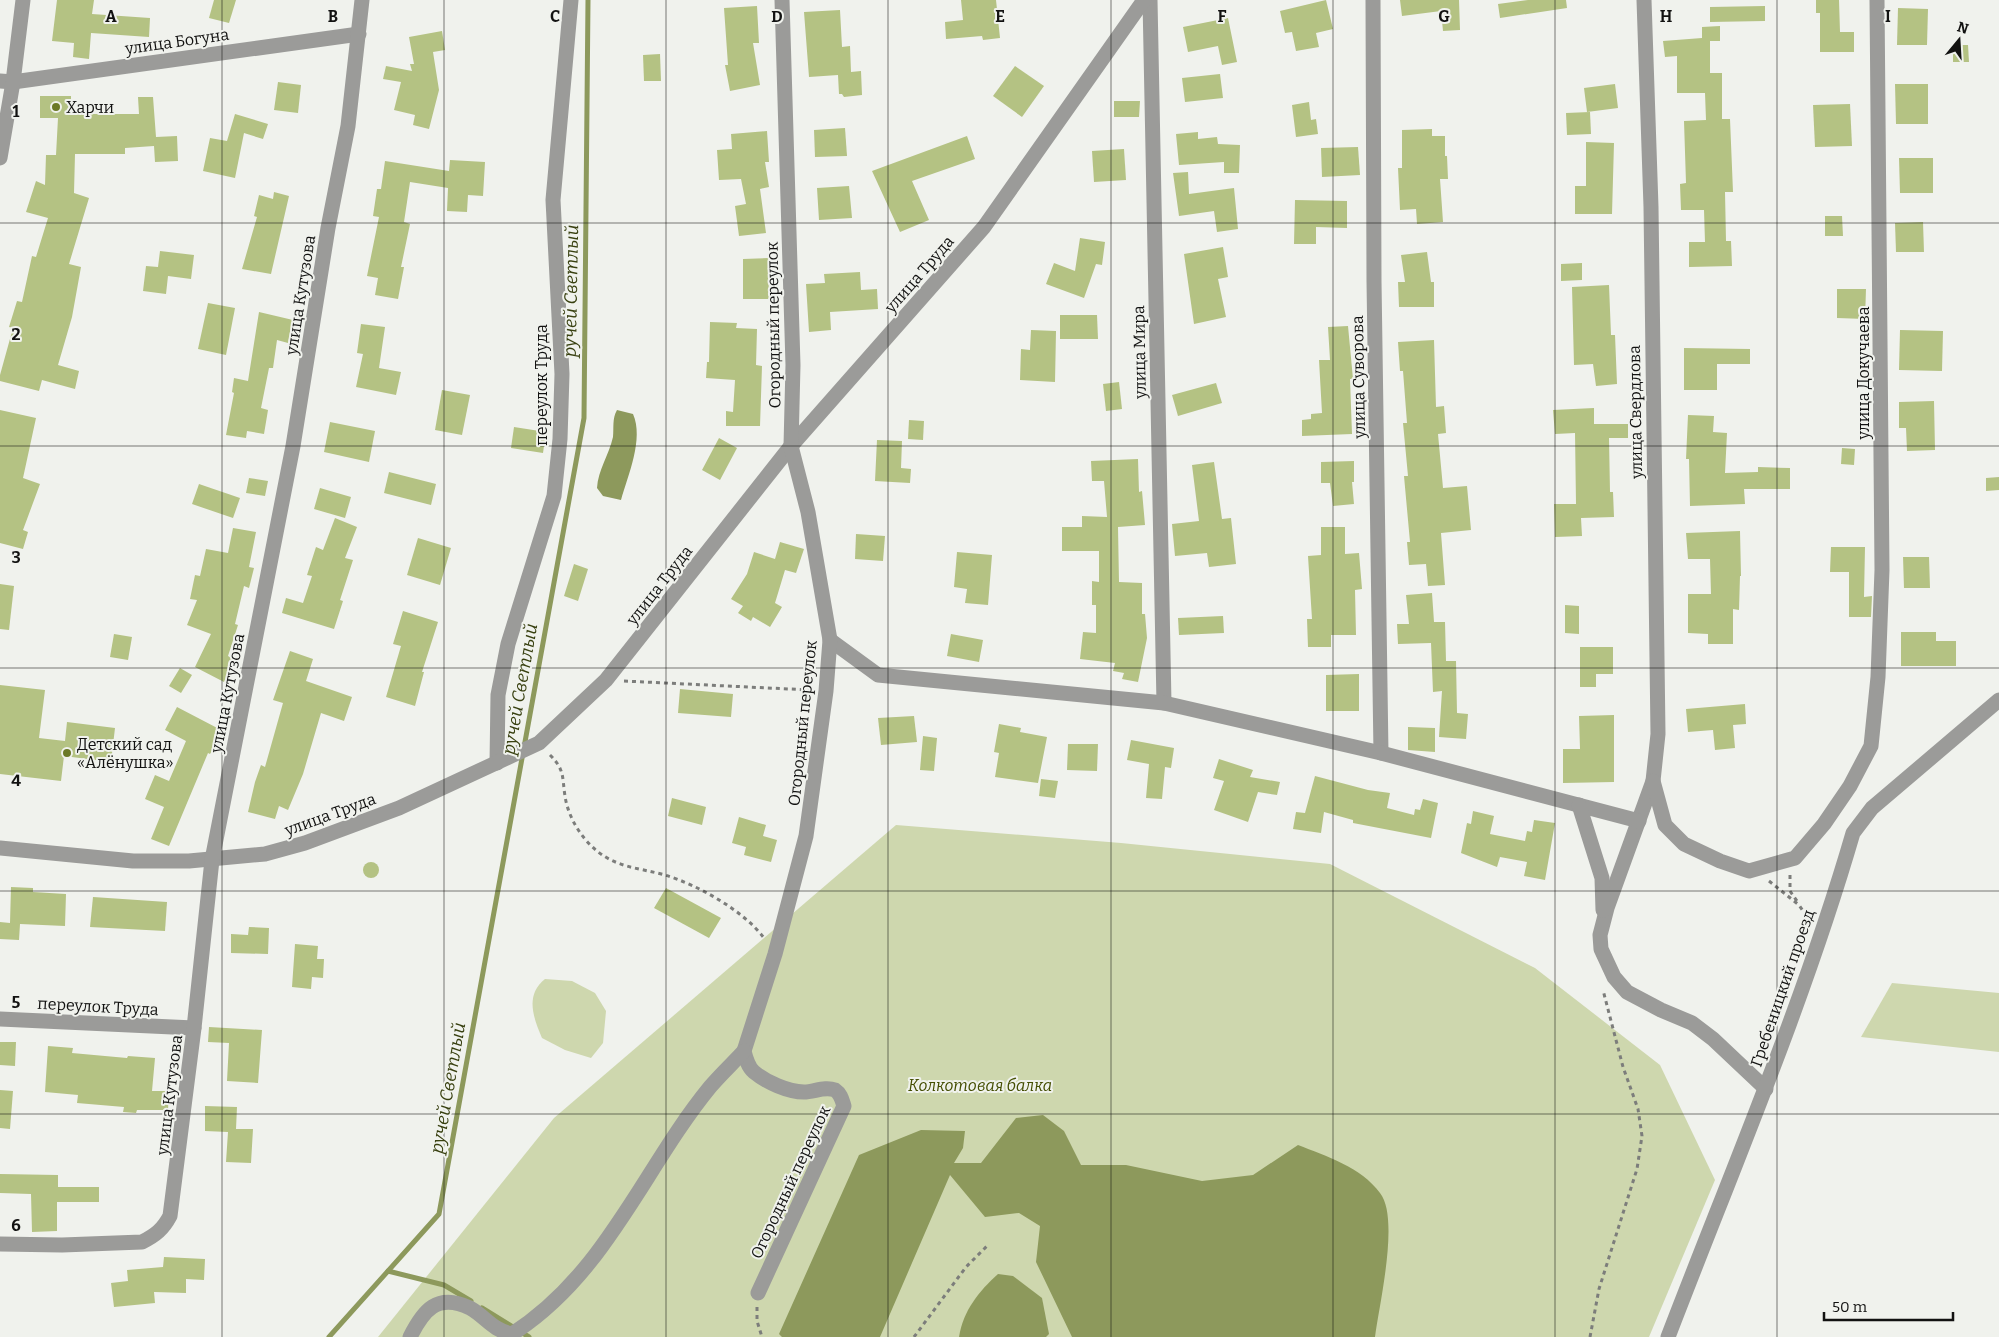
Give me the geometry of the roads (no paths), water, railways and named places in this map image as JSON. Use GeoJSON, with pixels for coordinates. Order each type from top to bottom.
{"type":"FeatureCollection","features":[{"type":"Feature","properties":{"kind":"street"},"geometry":{"type":"LineString","coordinates":[[0,158],[7,81],[23,0]]}},
{"type":"Feature","properties":{"kind":"street","name":"улица Кутузова"},"geometry":{"type":"LineString","coordinates":[[0,1244],[142,1242],[154,1236],[164,1227],[170,1216],[194,1028],[212,860],[294,446],[328,228],[348,126],[362,0]]}},
{"type":"Feature","properties":{"kind":"street","name":"переулок Труда"},"geometry":{"type":"LineString","coordinates":[[497,763],[498,695],[508,644],[554,496],[560,439],[562,374],[553,200],[571,0]]}},
{"type":"Feature","properties":{"kind":"street","name":"Огородный переулок"},"geometry":{"type":"LineString","coordinates":[[758,1294],[844,1106],[842,1096],[834,1090],[822,1089],[804,1092],[788,1090],[765,1079],[753,1071],[744,1051],[775,954],[806,836],[826,691],[830,640],[808,512],[791,446],[793,365],[782,0]]}},
{"type":"Feature","properties":{"kind":"street","name":"улица Труда"},"geometry":{"type":"LineString","coordinates":[[0,848],[133,861],[212,860],[266,854],[305,843],[399,808],[516,756],[537,744],[606,680],[791,446],[984,226],[1144,0]]}},
{"type":"Feature","properties":{"kind":"street","name":"улица Мира"},"geometry":{"type":"LineString","coordinates":[[1150,0],[1164,702]]}},
{"type":"Feature","properties":{"kind":"street","name":"улица Суворова"},"geometry":{"type":"LineString","coordinates":[[1373,0],[1374,281],[1381,752]]}},
{"type":"Feature","properties":{"kind":"street","name":"улица Свердлова"},"geometry":{"type":"LineString","coordinates":[[1604,920],[1653,781],[1658,734],[1650,207],[1644,0]]}},
{"type":"Feature","properties":{"kind":"street","name":"улица Докучаева"},"geometry":{"type":"LineString","coordinates":[[1653,781],[1665,825],[1684,844],[1749,871],[1796,858],[1824,824],[1850,786],[1871,746],[1878,677],[1882,570],[1878,0]]}},
{"type":"Feature","properties":{"kind":"street","name":"улица Богуна"},"geometry":{"type":"LineString","coordinates":[[7,81],[359,34]]}},
{"type":"Feature","properties":{"kind":"street"},"geometry":{"type":"LineString","coordinates":[[830,640],[878,675],[1164,702],[1381,752],[1639,821]]}},
{"type":"Feature","properties":{"kind":"street","name":"Гребеницкий проезд"},"geometry":{"type":"LineString","coordinates":[[1668,1337],[1735,1161],[1766,1089],[1853,833],[1872,808],[1999,700]]}},
{"type":"Feature","properties":{"kind":"street"},"geometry":{"type":"LineString","coordinates":[[1579,805],[1602,878],[1604,920],[1600,935],[1601,949],[1614,977],[1627,992],[1692,1023],[1714,1039],[1766,1089]]}},
{"type":"Feature","properties":{"kind":"street","name":"переулок Труда"},"geometry":{"type":"LineString","coordinates":[[0,1019],[194,1028]]}},
{"type":"Feature","properties":{"kind":"street"},"geometry":{"type":"LineString","coordinates":[[410,1337],[421,1314],[433,1305],[449,1303],[469,1308],[500,1332],[512,1334],[532,1321],[595,1258],[705,1095],[744,1051]]}},
{"type":"Feature","properties":{"kind":"waterway","name":"ручей Светлый"},"geometry":{"type":"LineString","coordinates":[[329,1337],[439,1214],[584,418],[588,0]]}},
{"type":"Feature","properties":{"kind":"waterway"},"geometry":{"type":"LineString","coordinates":[[388,1271],[444,1285],[471,1301]]}},
{"type":"Feature","properties":{"kind":"waterway"},"geometry":{"type":"LineString","coordinates":[[482,1308],[529,1337]]}},
{"type":"Feature","properties":{"kind":"place","name":"Харчи"},"geometry":{"type":"Point","coordinates":[56,107]}},
{"type":"Feature","properties":{"kind":"place","name":"Детский сад «Алёнушка»"},"geometry":{"type":"Point","coordinates":[67,753]}},
{"type":"Feature","properties":{"kind":"park label","name":"Колкотовая балка"},"geometry":{"type":"Point","coordinates":[980,1085]}}]}
